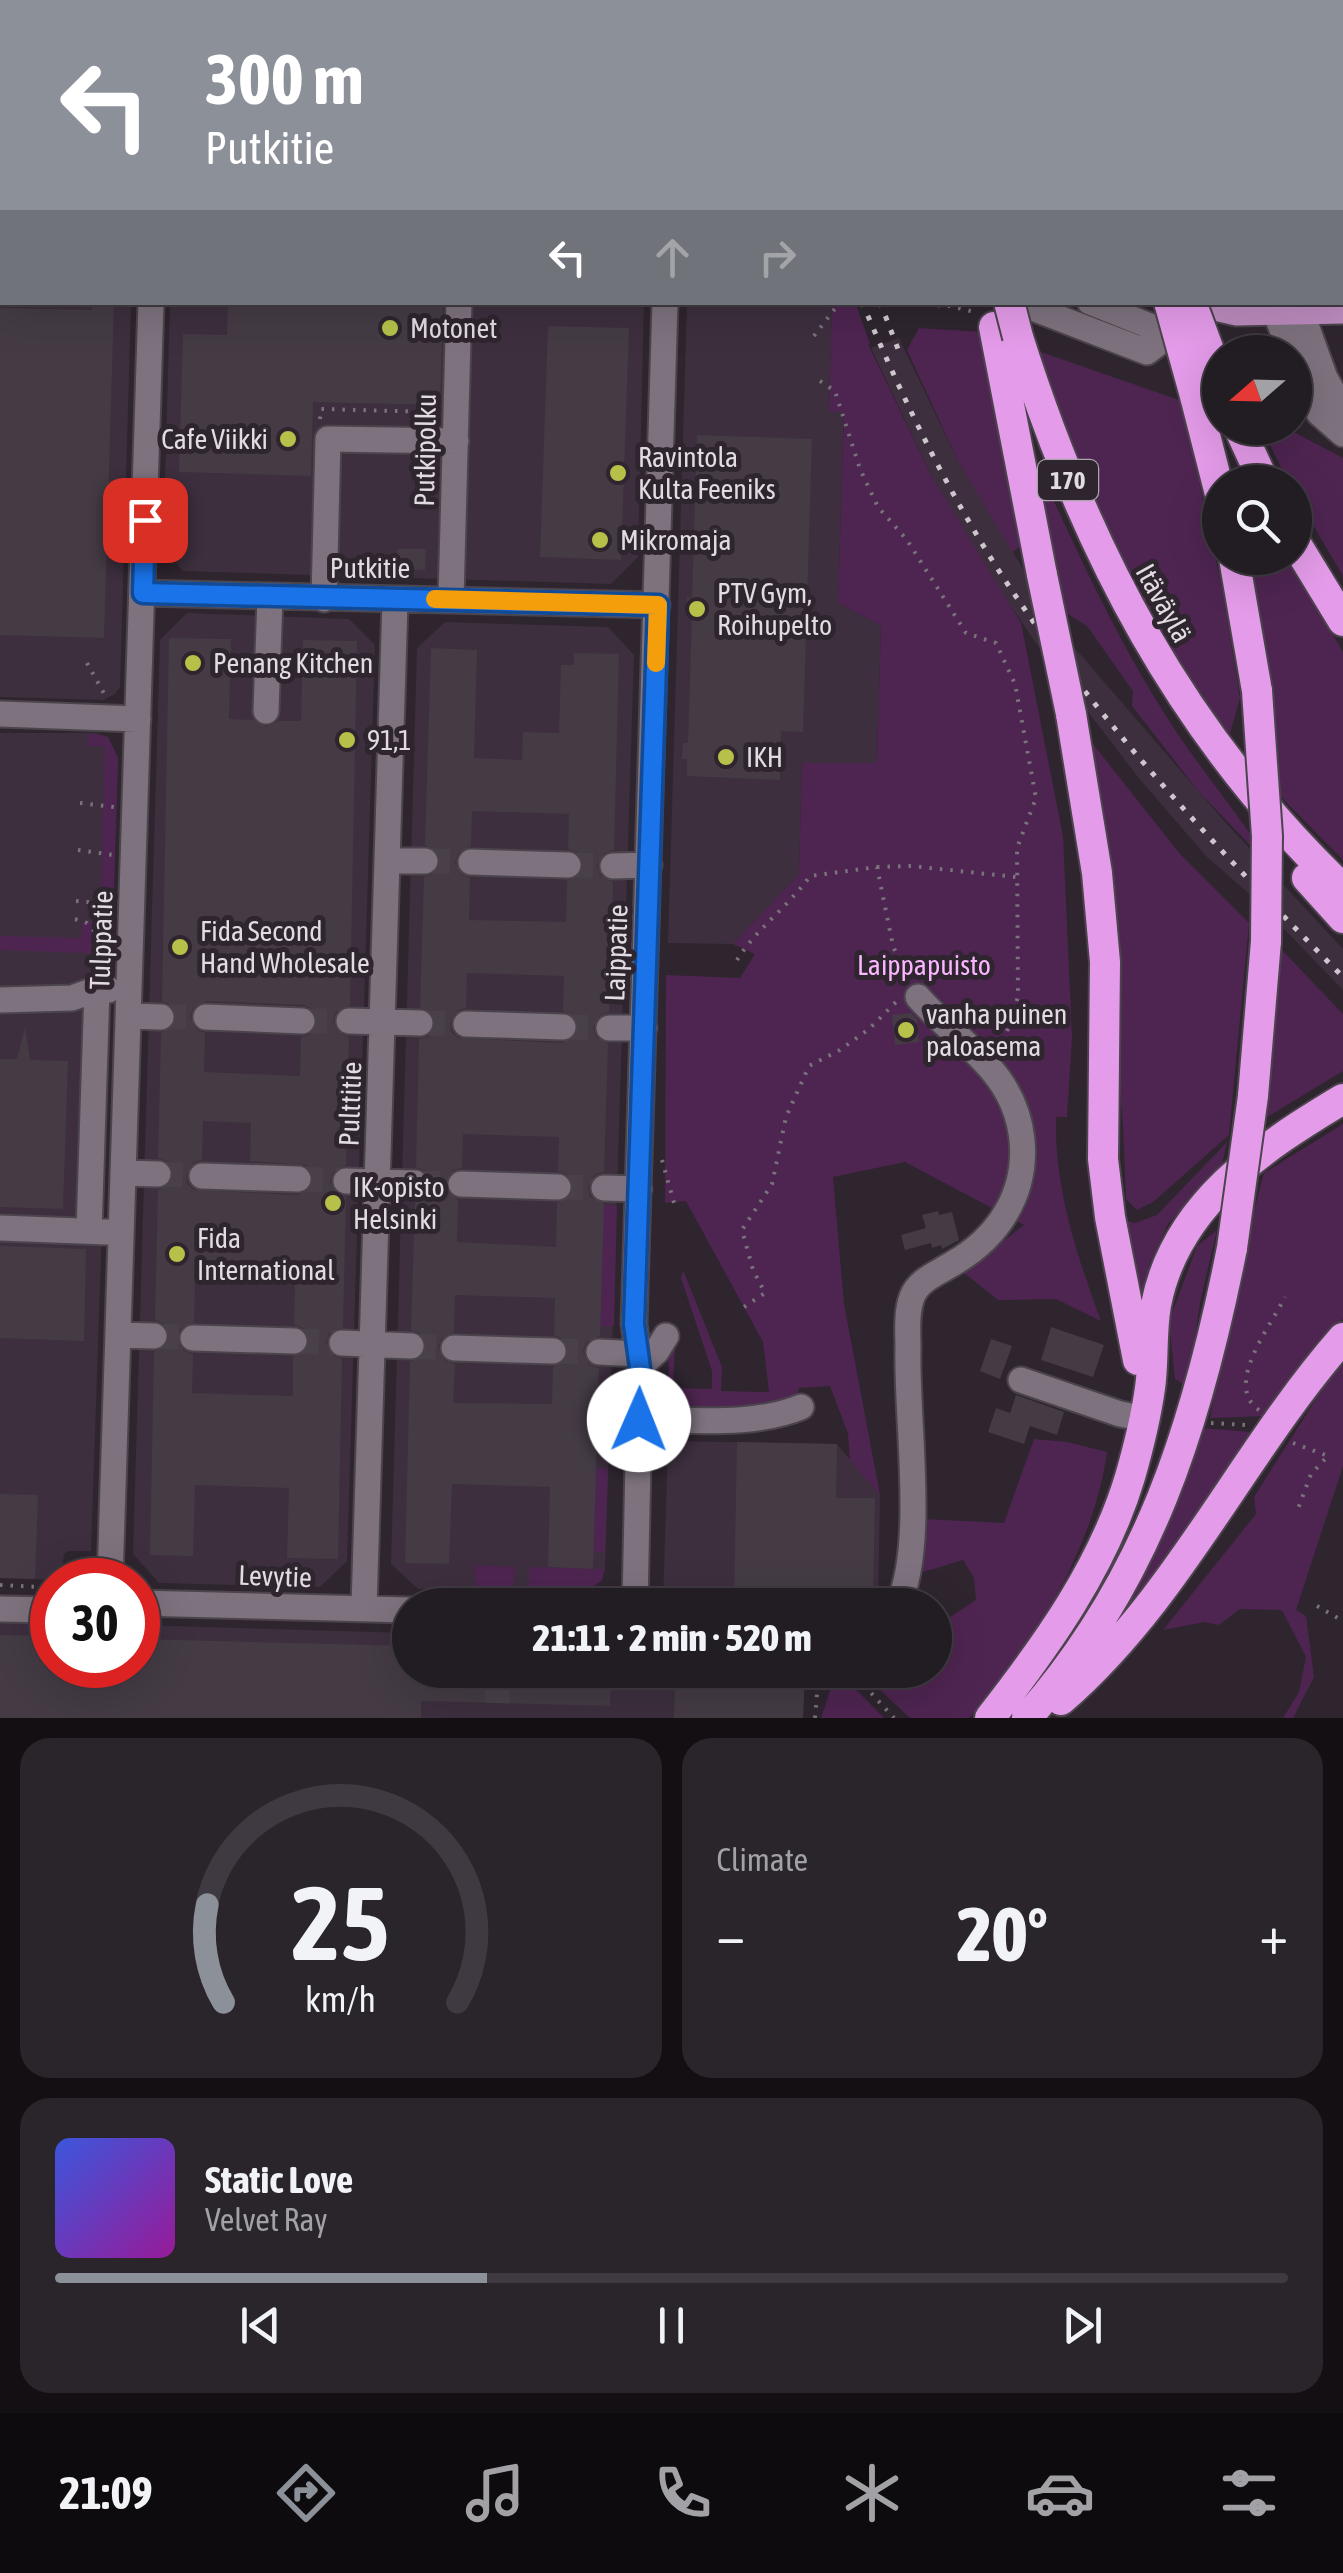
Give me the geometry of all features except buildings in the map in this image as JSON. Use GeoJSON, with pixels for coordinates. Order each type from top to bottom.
{"type":"FeatureCollection","features":[{"type":"Feature","properties":{"kind":"highway"},"geometry":{"type":"LineString","coordinates":[[1170,305],[1202,375]]}},
{"type":"Feature","properties":{"kind":"highway"},"geometry":{"type":"LineString","coordinates":[[1191,305],[1202,359]]}},
{"type":"Feature","properties":{"kind":"highway"},"geometry":{"type":"LineString","coordinates":[[1003,317],[1042,575],[1071,714],[1097,873],[1105,962],[1103,1160],[1134,1328],[1142,1418]]}},
{"type":"Feature","properties":{"kind":"highway","name":"Itäväylä"},"geometry":{"type":"LineString","coordinates":[[1003,317],[1090,532],[1132,617],[1226,760],[1276,820],[1343,889]]}},
{"type":"Feature","properties":{"kind":"highway"},"geometry":{"type":"LineString","coordinates":[[1312,570],[1343,621]]}},
{"type":"Feature","properties":{"kind":"highway"},"geometry":{"type":"LineString","coordinates":[[1027,1718],[1097,1624],[1135,1560],[1168,1491],[1202,1385],[1232,1248],[1253,1096],[1266,941],[1267,836],[1256,691],[1237,575]]}},
{"type":"Feature","properties":{"kind":"highway"},"geometry":{"type":"LineString","coordinates":[[1226,760],[1292,860],[1343,918]]}},
{"type":"Feature","properties":{"kind":"highway"},"geometry":{"type":"LineString","coordinates":[[990,1718],[1072,1602],[1108,1535],[1130,1478],[1150,1388],[1156,1305],[1170,1258],[1185,1230],[1204,1203],[1269,1146],[1343,1099]]}},
{"type":"Feature","properties":{"kind":"highway"},"geometry":{"type":"LineString","coordinates":[[1039,1718],[1078,1685],[1128,1633],[1170,1580],[1308,1378],[1343,1338]]}},
{"type":"Feature","properties":{"kind":"main road"},"geometry":{"type":"LineString","coordinates":[[1201,305],[1226,312],[1287,308],[1343,312]]}},
{"type":"Feature","properties":{"kind":"street","name":"Tulppatie"},"geometry":{"type":"LineString","coordinates":[[111,1558],[151,305]]}},
{"type":"Feature","properties":{"kind":"street","name":"Putkipolku"},"geometry":{"type":"LineString","coordinates":[[451,599],[459,305]]}},
{"type":"Feature","properties":{"kind":"street","name":"Laippatie"},"geometry":{"type":"LineString","coordinates":[[635,1588],[639,1361],[634,1324],[665,305]]}},
{"type":"Feature","properties":{"kind":"street"},"geometry":{"type":"LineString","coordinates":[[1025,305],[1147,352],[1156,345],[1150,326],[1097,305]]}},
{"type":"Feature","properties":{"kind":"street"},"geometry":{"type":"LineString","coordinates":[[1287,308],[1289,335]]}},
{"type":"Feature","properties":{"kind":"street"},"geometry":{"type":"LineString","coordinates":[[1287,308],[1343,410]]}},
{"type":"Feature","properties":{"kind":"street"},"geometry":{"type":"LineString","coordinates":[[1312,397],[1319,412],[1343,434]]}},
{"type":"Feature","properties":{"kind":"street"},"geometry":{"type":"LineString","coordinates":[[324,598],[328,439],[456,441]]}},
{"type":"Feature","properties":{"kind":"street","name":"Putkitie"},"geometry":{"type":"LineString","coordinates":[[143,593],[658,605]]}},
{"type":"Feature","properties":{"kind":"street"},"geometry":{"type":"LineString","coordinates":[[266,710],[270,597]]}},
{"type":"Feature","properties":{"kind":"street","name":"Pulttitie"},"geometry":{"type":"LineString","coordinates":[[364,1608],[395,601]]}},
{"type":"Feature","properties":{"kind":"street"},"geometry":{"type":"LineString","coordinates":[[0,714],[138,719]]}},
{"type":"Feature","properties":{"kind":"street"},"geometry":{"type":"LineString","coordinates":[[387,861],[425,861]]}},
{"type":"Feature","properties":{"kind":"street"},"geometry":{"type":"LineString","coordinates":[[471,862],[568,865]]}},
{"type":"Feature","properties":{"kind":"street"},"geometry":{"type":"LineString","coordinates":[[613,866],[649,865]]}},
{"type":"Feature","properties":{"kind":"street"},"geometry":{"type":"LineString","coordinates":[[89,1231],[97,989]]}},
{"type":"Feature","properties":{"kind":"street"},"geometry":{"type":"LineString","coordinates":[[0,1000],[72,998],[97,989],[161,1017]]}},
{"type":"Feature","properties":{"kind":"street"},"geometry":{"type":"LineString","coordinates":[[904,1588],[912,1545],[908,1364],[913,1294],[923,1282],[989,1237],[1005,1218],[1022,1170],[1020,1120],[1004,1083],[918,997]]}},
{"type":"Feature","properties":{"kind":"street"},"geometry":{"type":"LineString","coordinates":[[206,1017],[302,1021]]}},
{"type":"Feature","properties":{"kind":"street"},"geometry":{"type":"LineString","coordinates":[[349,1021],[420,1022]]}},
{"type":"Feature","properties":{"kind":"street"},"geometry":{"type":"LineString","coordinates":[[466,1024],[563,1027]]}},
{"type":"Feature","properties":{"kind":"street"},"geometry":{"type":"LineString","coordinates":[[608,1028],[644,1028]]}},
{"type":"Feature","properties":{"kind":"street"},"geometry":{"type":"LineString","coordinates":[[123,1173],[158,1174]]}},
{"type":"Feature","properties":{"kind":"street"},"geometry":{"type":"LineString","coordinates":[[202,1176],[298,1179]]}},
{"type":"Feature","properties":{"kind":"street"},"geometry":{"type":"LineString","coordinates":[[346,1181],[415,1183]]}},
{"type":"Feature","properties":{"kind":"street"},"geometry":{"type":"LineString","coordinates":[[461,1184],[558,1187]]}},
{"type":"Feature","properties":{"kind":"street"},"geometry":{"type":"LineString","coordinates":[[604,1188],[639,1190]]}},
{"type":"Feature","properties":{"kind":"street"},"geometry":{"type":"LineString","coordinates":[[0,1228],[122,1232]]}},
{"type":"Feature","properties":{"kind":"street"},"geometry":{"type":"LineString","coordinates":[[118,1335],[154,1336]]}},
{"type":"Feature","properties":{"kind":"street"},"geometry":{"type":"LineString","coordinates":[[599,1352],[639,1361],[656,1352],[666,1336]]}},
{"type":"Feature","properties":{"kind":"street"},"geometry":{"type":"LineString","coordinates":[[194,1338],[294,1342]]}},
{"type":"Feature","properties":{"kind":"street"},"geometry":{"type":"LineString","coordinates":[[342,1343],[411,1346]]}},
{"type":"Feature","properties":{"kind":"street"},"geometry":{"type":"LineString","coordinates":[[454,1348],[553,1351]]}},
{"type":"Feature","properties":{"kind":"street"},"geometry":{"type":"LineString","coordinates":[[1021,1380],[1142,1418]]}},
{"type":"Feature","properties":{"kind":"street"},"geometry":{"type":"LineString","coordinates":[[639,1420],[754,1418],[801,1407]]}},
{"type":"Feature","properties":{"kind":"street","name":"Levytie"},"geometry":{"type":"LineString","coordinates":[[160,1603],[392,1609]]}},
{"type":"Feature","properties":{"kind":"street"},"geometry":{"type":"LineString","coordinates":[[0,1609],[30,1610]]}},
{"type":"Feature","properties":{"kind":"path"},"geometry":{"type":"LineString","coordinates":[[814,336],[838,305]]}},
{"type":"Feature","properties":{"kind":"path"},"geometry":{"type":"LineString","coordinates":[[820,381],[835,391],[860,468],[878,508],[907,540],[966,633],[996,644],[1015,684],[1036,798],[1018,848],[1018,998],[1000,1053],[987,1064]]}},
{"type":"Feature","properties":{"kind":"path"},"geometry":{"type":"LineString","coordinates":[[87,663],[108,701]]}},
{"type":"Feature","properties":{"kind":"path"},"geometry":{"type":"LineString","coordinates":[[80,803],[119,808]]}},
{"type":"Feature","properties":{"kind":"path"},"geometry":{"type":"LineString","coordinates":[[78,850],[118,856]]}},
{"type":"Feature","properties":{"kind":"path"},"geometry":{"type":"LineString","coordinates":[[737,960],[748,942],[794,898],[810,876],[911,866],[1018,877]]}},
{"type":"Feature","properties":{"kind":"path"},"geometry":{"type":"LineString","coordinates":[[744,1307],[764,1293],[742,1230],[772,1184],[786,1117],[809,1066],[869,1029],[900,998],[918,997],[898,963],[876,867]]}},
{"type":"Feature","properties":{"kind":"path"},"geometry":{"type":"LineString","coordinates":[[76,900],[116,904]]}},
{"type":"Feature","properties":{"kind":"path"},"geometry":{"type":"LineString","coordinates":[[76,919],[88,923],[115,954]]}},
{"type":"Feature","properties":{"kind":"path"},"geometry":{"type":"LineString","coordinates":[[658,1148],[674,1203]]}},
{"type":"Feature","properties":{"kind":"path"},"geometry":{"type":"LineString","coordinates":[[1285,1297],[1247,1367],[1244,1381],[1254,1407],[1282,1438],[1328,1456],[1311,1474],[1296,1514]]}},
{"type":"Feature","properties":{"kind":"path"},"geometry":{"type":"LineString","coordinates":[[1206,1423],[1274,1425]]}},
{"type":"Feature","properties":{"kind":"path"},"geometry":{"type":"LineString","coordinates":[[0,1585],[30,1586]]}},
{"type":"Feature","properties":{"kind":"path"},"geometry":{"type":"LineString","coordinates":[[1318,1606],[1340,1620]]}},
{"type":"Feature","properties":{"kind":"path"},"geometry":{"type":"LineString","coordinates":[[1340,1611],[1340,1620]]}},
{"type":"Feature","properties":{"kind":"path"},"geometry":{"type":"LineString","coordinates":[[815,1718],[818,1688]]}},
{"type":"Feature","properties":{"kind":"path"},"geometry":{"type":"LineString","coordinates":[[866,1688],[894,1718]]}},
{"type":"Feature","properties":{"kind":"shaded area"},"geometry":{"type":"Polygon","coordinates":[[[0,305],[131,305],[120,687],[103,700],[0,697],[0,305]]]}},
{"type":"Feature","properties":{"kind":"shaded area"},"geometry":{"type":"Polygon","coordinates":[[[170,305],[644,305],[638,557],[611,584],[183,571],[163,548],[170,305]]]}},
{"type":"Feature","properties":{"kind":"shaded area"},"geometry":{"type":"Polygon","coordinates":[[[687,305],[832,305],[829,410],[844,412],[838,603],[881,626],[877,763],[802,764],[799,874],[733,944],[668,943],[687,305]]]}},
{"type":"Feature","properties":{"kind":"shaded area"},"geometry":{"type":"Polygon","coordinates":[[[899,338],[958,461],[1074,647],[1225,822],[1343,949],[1343,990],[1255,899],[1206,856],[1138,777],[1042,652],[995,583],[932,477],[871,348],[899,338]]]}},
{"type":"Feature","properties":{"kind":"shaded area"},"geometry":{"type":"Polygon","coordinates":[[[187,613],[349,619],[375,645],[347,1561],[320,1587],[160,1583],[160,1558],[137,1558],[133,1554],[160,640],[187,613]]]}},
{"type":"Feature","properties":{"kind":"shaded area"},"geometry":{"type":"Polygon","coordinates":[[[445,622],[608,627],[634,655],[605,1569],[585,1588],[417,1588],[391,1564],[417,648],[445,622]]]}},
{"type":"Feature","properties":{"kind":"shaded area"},"geometry":{"type":"Polygon","coordinates":[[[0,733],[96,733],[108,737],[118,758],[91,1551],[68,1551],[64,1558],[30,1558],[30,1579],[0,1578],[0,733]]]}},
{"type":"Feature","properties":{"kind":"shaded area"},"geometry":{"type":"Polygon","coordinates":[[[668,1441],[837,1444],[880,1495],[878,1588],[663,1588],[668,1441]]]}},
{"type":"Feature","properties":{"kind":"shaded area"},"geometry":{"type":"Polygon","coordinates":[[[0,1594],[30,1595],[30,1688],[160,1688],[160,1626],[392,1632],[392,1688],[804,1688],[803,1718],[0,1718],[0,1594]]]}},
{"type":"Feature","properties":{"kind":"green space","name":"Laippapuisto"},"geometry":{"type":"Polygon","coordinates":[[[832,305],[856,305],[868,344],[932,477],[1021,623],[1063,836],[1072,1037],[1067,1117],[1056,1117],[1056,1143],[1063,1195],[1101,1321],[1056,1299],[998,1300],[963,1272],[1024,1225],[905,1162],[833,1177],[844,1304],[880,1495],[850,1460],[848,1434],[830,1386],[799,1388],[795,1401],[759,1412],[670,1410],[668,1348],[675,1345],[673,1388],[712,1389],[712,1371],[681,1278],[683,1270],[722,1367],[721,1391],[769,1392],[763,1342],[686,1201],[665,1203],[666,975],[740,978],[755,954],[733,944],[799,874],[802,763],[877,763],[881,626],[838,603],[844,413],[829,411],[832,305]]]}},
{"type":"Feature","properties":{"kind":"green space"},"geometry":{"type":"Polygon","coordinates":[[[919,328],[983,332],[1026,543],[1012,552],[958,461],[907,350],[919,328]]]}},
{"type":"Feature","properties":{"kind":"green space"},"geometry":{"type":"Polygon","coordinates":[[[1035,350],[1182,401],[1202,494],[1202,575],[1219,575],[1240,698],[1230,734],[1177,668],[1118,558],[1035,350]]]}},
{"type":"Feature","properties":{"kind":"green space"},"geometry":{"type":"Polygon","coordinates":[[[1312,442],[1343,458],[1343,576],[1312,523],[1312,465],[1280,465],[1270,445],[1312,445],[1312,442]]]}},
{"type":"Feature","properties":{"kind":"green space"},"geometry":{"type":"Polygon","coordinates":[[[1032,454],[1128,652],[1176,731],[1251,835],[1250,845],[1199,792],[1132,706],[1133,691],[1087,626],[1063,611],[1032,454]]]}},
{"type":"Feature","properties":{"kind":"green space"},"geometry":{"type":"Polygon","coordinates":[[[1253,575],[1298,575],[1343,652],[1343,860],[1281,797],[1273,692],[1253,575]]]}},
{"type":"Feature","properties":{"kind":"green space"},"geometry":{"type":"Polygon","coordinates":[[[89,733],[108,737],[118,758],[112,954],[0,950],[0,936],[81,938],[82,922],[100,922],[105,747],[87,746],[89,733]]]}},
{"type":"Feature","properties":{"kind":"green space"},"geometry":{"type":"Polygon","coordinates":[[[1089,739],[1180,854],[1249,923],[1229,1135],[1153,1202],[1137,1210],[1126,1199],[1089,739]]]}},
{"type":"Feature","properties":{"kind":"green space"},"geometry":{"type":"Polygon","coordinates":[[[1279,947],[1343,1014],[1343,1071],[1267,1117],[1279,947]]]}},
{"type":"Feature","properties":{"kind":"green space"},"geometry":{"type":"Polygon","coordinates":[[[1343,1124],[1343,1319],[1267,1416],[1210,1418],[1237,1275],[1264,1173],[1343,1124]]]}},
{"type":"Feature","properties":{"kind":"green space"},"geometry":{"type":"Polygon","coordinates":[[[1227,1142],[1221,1168],[1168,1224],[1150,1263],[1139,1308],[1119,1219],[1135,1223],[1157,1215],[1227,1142]]]}},
{"type":"Feature","properties":{"kind":"green space"},"geometry":{"type":"Polygon","coordinates":[[[603,1205],[617,1206],[614,1326],[600,1326],[603,1205]]]}},
{"type":"Feature","properties":{"kind":"green space"},"geometry":{"type":"Polygon","coordinates":[[[1217,1230],[1200,1303],[1188,1387],[1175,1379],[1169,1321],[1197,1246],[1217,1230]]]}},
{"type":"Feature","properties":{"kind":"green space"},"geometry":{"type":"Polygon","coordinates":[[[1343,1356],[1343,1466],[1296,1610],[1306,1616],[1314,1677],[1293,1718],[1283,1718],[1299,1692],[1306,1657],[1282,1610],[1240,1609],[1219,1625],[1205,1622],[1163,1630],[1256,1514],[1254,1497],[1343,1356]]]}},
{"type":"Feature","properties":{"kind":"green space"},"geometry":{"type":"Polygon","coordinates":[[[1200,1428],[1251,1432],[1203,1515],[1119,1621],[1200,1428]]]}},
{"type":"Feature","properties":{"kind":"green space"},"geometry":{"type":"Polygon","coordinates":[[[1034,1439],[1107,1452],[1089,1525],[1074,1560],[1038,1628],[1016,1659],[969,1718],[910,1718],[878,1688],[952,1688],[952,1616],[976,1600],[974,1578],[963,1560],[920,1573],[925,1548],[923,1519],[1004,1523],[1034,1439]]]}},
{"type":"Feature","properties":{"kind":"green space"},"geometry":{"type":"Polygon","coordinates":[[[596,1468],[608,1469],[605,1552],[593,1552],[596,1468]]]}},
{"type":"Feature","properties":{"kind":"green space"},"geometry":{"type":"Polygon","coordinates":[[[474,1565],[516,1567],[513,1588],[477,1588],[474,1565]]]}},
{"type":"Feature","properties":{"kind":"green space"},"geometry":{"type":"Polygon","coordinates":[[[529,1567],[605,1569],[602,1580],[591,1588],[529,1588],[529,1567]]]}},
{"type":"Feature","properties":{"kind":"green space"},"geometry":{"type":"Polygon","coordinates":[[[831,1688],[855,1688],[884,1718],[821,1718],[831,1688]]]}},
{"type":"Feature","properties":{"kind":"tunnel"},"geometry":{"type":"LineString","coordinates":[[425,861],[471,862]]}},
{"type":"Feature","properties":{"kind":"tunnel"},"geometry":{"type":"LineString","coordinates":[[568,865],[613,866]]}},
{"type":"Feature","properties":{"kind":"tunnel"},"geometry":{"type":"LineString","coordinates":[[161,1017],[206,1017]]}},
{"type":"Feature","properties":{"kind":"tunnel"},"geometry":{"type":"LineString","coordinates":[[302,1021],[349,1021]]}},
{"type":"Feature","properties":{"kind":"tunnel"},"geometry":{"type":"LineString","coordinates":[[420,1023],[466,1024]]}},
{"type":"Feature","properties":{"kind":"tunnel"},"geometry":{"type":"LineString","coordinates":[[563,1027],[609,1028]]}},
{"type":"Feature","properties":{"kind":"tunnel"},"geometry":{"type":"LineString","coordinates":[[158,1174],[202,1176]]}},
{"type":"Feature","properties":{"kind":"tunnel"},"geometry":{"type":"LineString","coordinates":[[298,1179],[346,1181]]}},
{"type":"Feature","properties":{"kind":"tunnel"},"geometry":{"type":"LineString","coordinates":[[415,1183],[461,1184]]}},
{"type":"Feature","properties":{"kind":"tunnel"},"geometry":{"type":"LineString","coordinates":[[558,1187],[604,1188]]}},
{"type":"Feature","properties":{"kind":"tunnel"},"geometry":{"type":"LineString","coordinates":[[154,1336],[193,1338]]}},
{"type":"Feature","properties":{"kind":"tunnel"},"geometry":{"type":"LineString","coordinates":[[294,1341],[342,1343]]}},
{"type":"Feature","properties":{"kind":"tunnel"},"geometry":{"type":"LineString","coordinates":[[411,1346],[454,1348]]}},
{"type":"Feature","properties":{"kind":"tunnel"},"geometry":{"type":"LineString","coordinates":[[553,1351],[599,1352]]}},
{"type":"Feature","properties":{"kind":"tunnel"},"geometry":{"type":"LineString","coordinates":[[497,1688],[497,1703]]}},
{"type":"Feature","properties":{"kind":"railway"},"geometry":{"type":"LineString","coordinates":[[863,305],[952,491],[994,563],[1053,649],[1171,795],[1343,977]]}},
{"type":"Feature","properties":{"kind":"railway"},"geometry":{"type":"LineString","coordinates":[[881,305],[898,349]]}},
{"type":"Feature","properties":{"kind":"slow traffic"},"geometry":{"type":"LineString","coordinates":[[435,599],[658,605],[656,663]]}},
{"type":"Feature","properties":{"kind":"place","name":"Motonet"},"geometry":{"type":"Point","coordinates":[390,328]}},
{"type":"Feature","properties":{"kind":"place","name":"Cafe Viikki"},"geometry":{"type":"Point","coordinates":[288,439]}},
{"type":"Feature","properties":{"kind":"place","name":"Ravintola Kulta Feeniks"},"geometry":{"type":"Point","coordinates":[618,473]}},
{"type":"Feature","properties":{"kind":"place","name":"Mikromaja"},"geometry":{"type":"Point","coordinates":[600,540]}},
{"type":"Feature","properties":{"kind":"place","name":"PTV Gym, Roihupelto"},"geometry":{"type":"Point","coordinates":[697,609]}},
{"type":"Feature","properties":{"kind":"place","name":"Penang Kitchen"},"geometry":{"type":"Point","coordinates":[193,663]}},
{"type":"Feature","properties":{"kind":"place","name":"91,1"},"geometry":{"type":"Point","coordinates":[347,740]}},
{"type":"Feature","properties":{"kind":"place","name":"IKH"},"geometry":{"type":"Point","coordinates":[726,757]}},
{"type":"Feature","properties":{"kind":"place","name":"Fida Second Hand Wholesale"},"geometry":{"type":"Point","coordinates":[180,947]}},
{"type":"Feature","properties":{"kind":"place","name":"vanha puinen paloasema"},"geometry":{"type":"Point","coordinates":[906,1030]}},
{"type":"Feature","properties":{"kind":"place","name":"IK-opisto Helsinki"},"geometry":{"type":"Point","coordinates":[333,1203]}},
{"type":"Feature","properties":{"kind":"place","name":"Fida International"},"geometry":{"type":"Point","coordinates":[177,1254]}},
{"type":"Feature","properties":{"kind":"route"},"geometry":{"type":"LineString","coordinates":[[145,520],[143,593],[658,605],[634,1324],[640,1368],[639,1420]]}}]}
